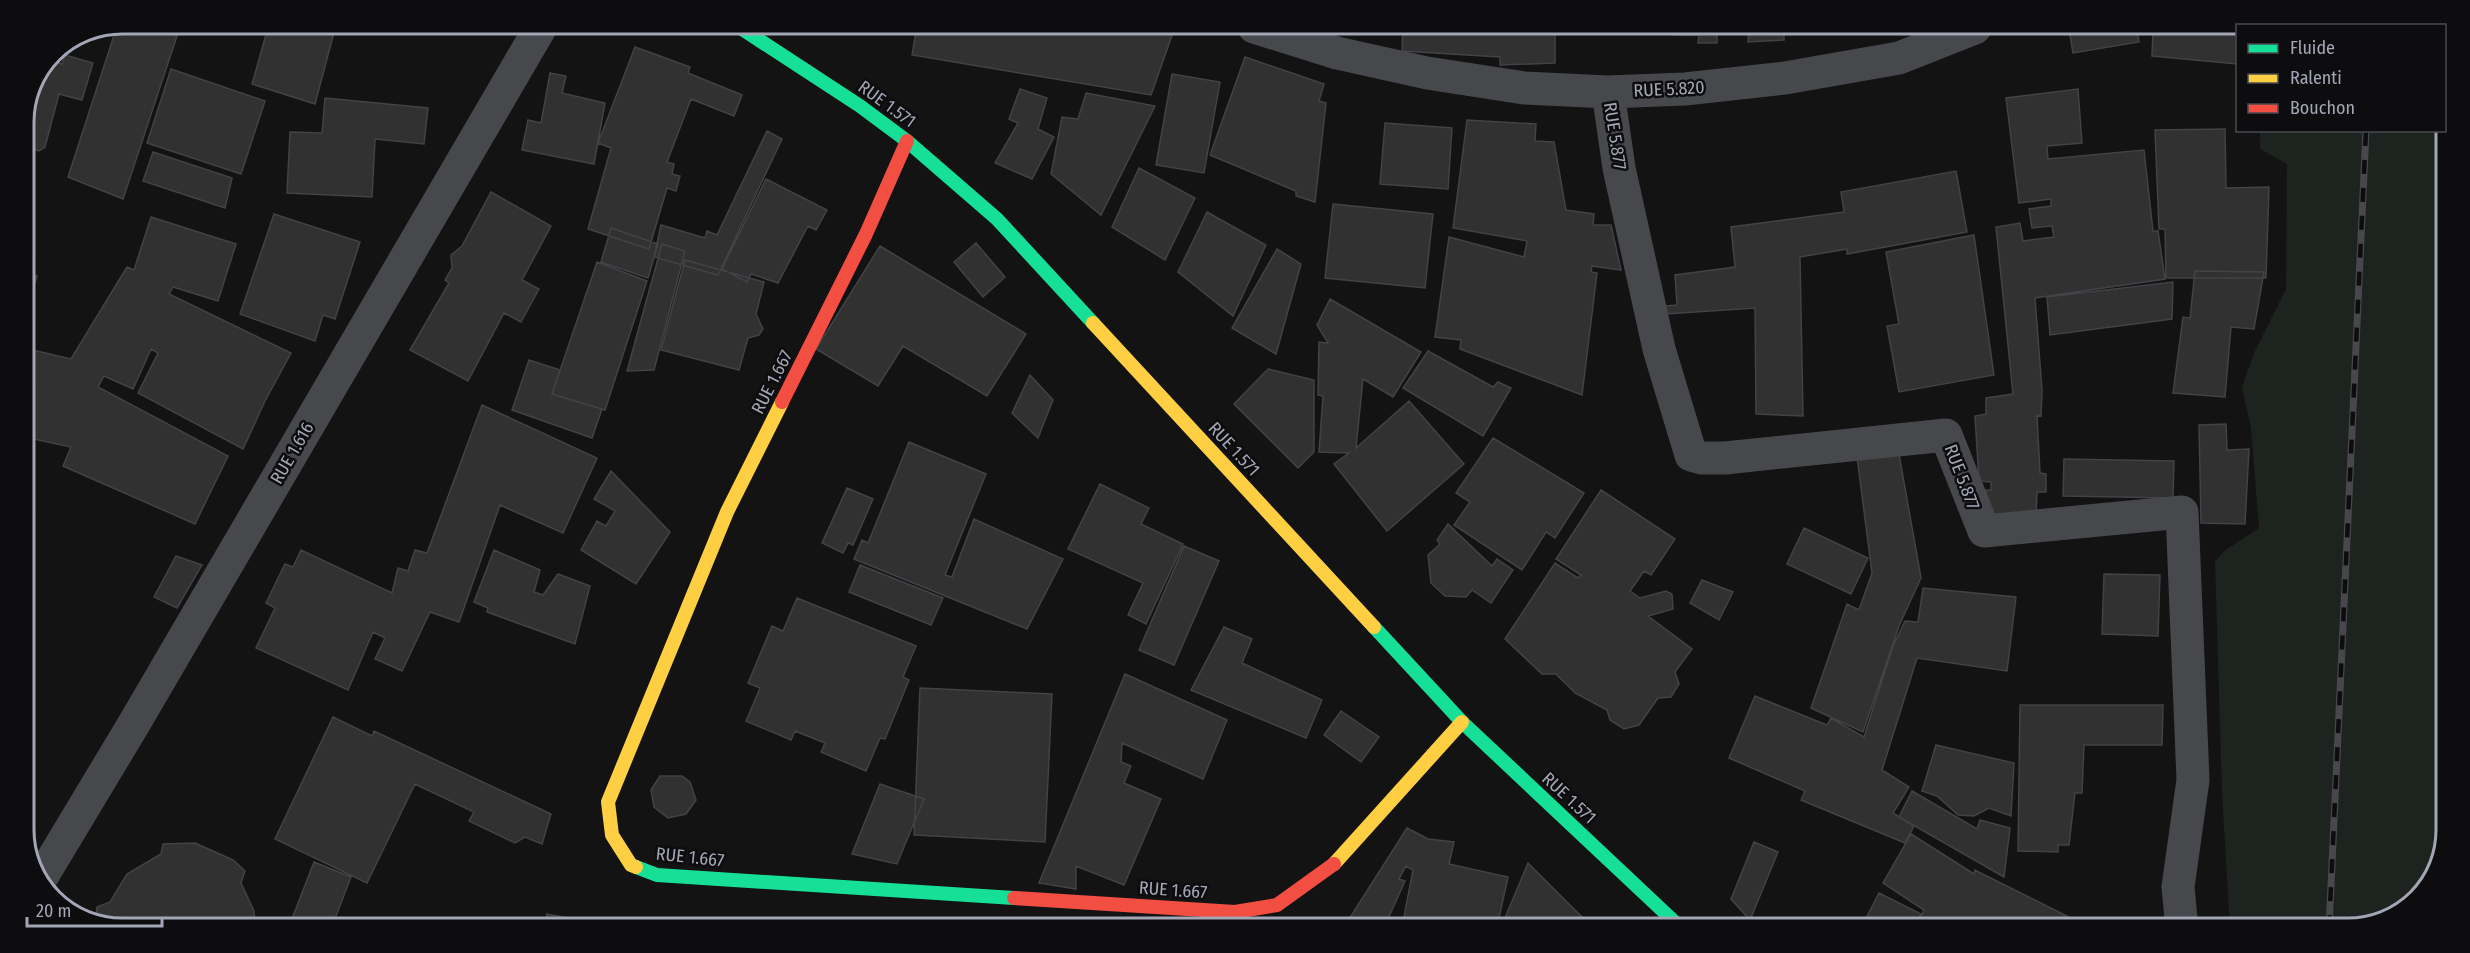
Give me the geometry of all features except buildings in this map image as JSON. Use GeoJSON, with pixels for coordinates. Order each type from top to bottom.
{"type":"FeatureCollection","features":[{"type":"Feature","properties":{"kind":"street","name":"RUE 1.616"},"geometry":{"type":"LineString","coordinates":[[45,872],[135,722],[537,34]]}},
{"type":"Feature","properties":{"kind":"street","name":"RUE 1.571"},"geometry":{"type":"LineString","coordinates":[[748,34],[860,106],[907,141],[997,219],[1462,722],[1671,919]]}},
{"type":"Feature","properties":{"kind":"street","name":"RUE 5.820"},"geometry":{"type":"LineString","coordinates":[[1300,34],[1340,40],[1427,73],[1524,88],[1608,92],[1685,89],[1763,80],[1900,43],[1945,34]]}},
{"type":"Feature","properties":{"kind":"street","name":"RUE 5.877"},"geometry":{"type":"LineString","coordinates":[[1608,92],[1619,168],[1659,348],[1691,455],[1702,458],[1725,458],[1946,435],[1984,531],[2182,512],[2193,780],[2178,887],[2181,919]]}},
{"type":"Feature","properties":{"kind":"street","name":"RUE 1.667"},"geometry":{"type":"LineString","coordinates":[[907,141],[866,234],[727,512],[608,802],[612,835],[631,865],[657,875],[1235,912],[1277,905],[1330,869],[1462,722]]}},
{"type":"Feature","properties":{"kind":"shaded area"},"geometry":{"type":"Polygon","coordinates":[[[2260,132],[2435,132],[2435,842],[2424,874],[2410,893],[2391,907],[2364,917],[2229,919],[2222,792],[2215,561],[2224,551],[2259,528],[2251,429],[2242,387],[2254,353],[2286,289],[2287,164],[2260,149],[2260,132]]]}},
{"type":"Feature","properties":{"kind":"railway"},"geometry":{"type":"LineString","coordinates":[[2329,919],[2366,132]]}},
{"type":"Feature","properties":{"kind":"traffic: fast"},"geometry":{"type":"LineString","coordinates":[[750,34],[860,106],[907,141],[997,219],[1093,323]]}},
{"type":"Feature","properties":{"kind":"traffic: fast"},"geometry":{"type":"LineString","coordinates":[[1374,627],[1462,722],[1671,919]]}},
{"type":"Feature","properties":{"kind":"traffic: fast"},"geometry":{"type":"LineString","coordinates":[[636,867],[657,875],[1014,898]]}},
{"type":"Feature","properties":{"kind":"traffic: slow"},"geometry":{"type":"LineString","coordinates":[[1093,323],[1374,627]]}},
{"type":"Feature","properties":{"kind":"traffic: slow"},"geometry":{"type":"LineString","coordinates":[[636,867],[631,865],[612,835],[608,802],[727,512],[782,402]]}},
{"type":"Feature","properties":{"kind":"traffic: slow"},"geometry":{"type":"LineString","coordinates":[[1334,864],[1462,722]]}},
{"type":"Feature","properties":{"kind":"traffic: jam"},"geometry":{"type":"LineString","coordinates":[[782,402],[866,234],[907,141]]}},
{"type":"Feature","properties":{"kind":"traffic: jam"},"geometry":{"type":"LineString","coordinates":[[1014,898],[1235,912],[1277,905],[1334,864]]}}]}
